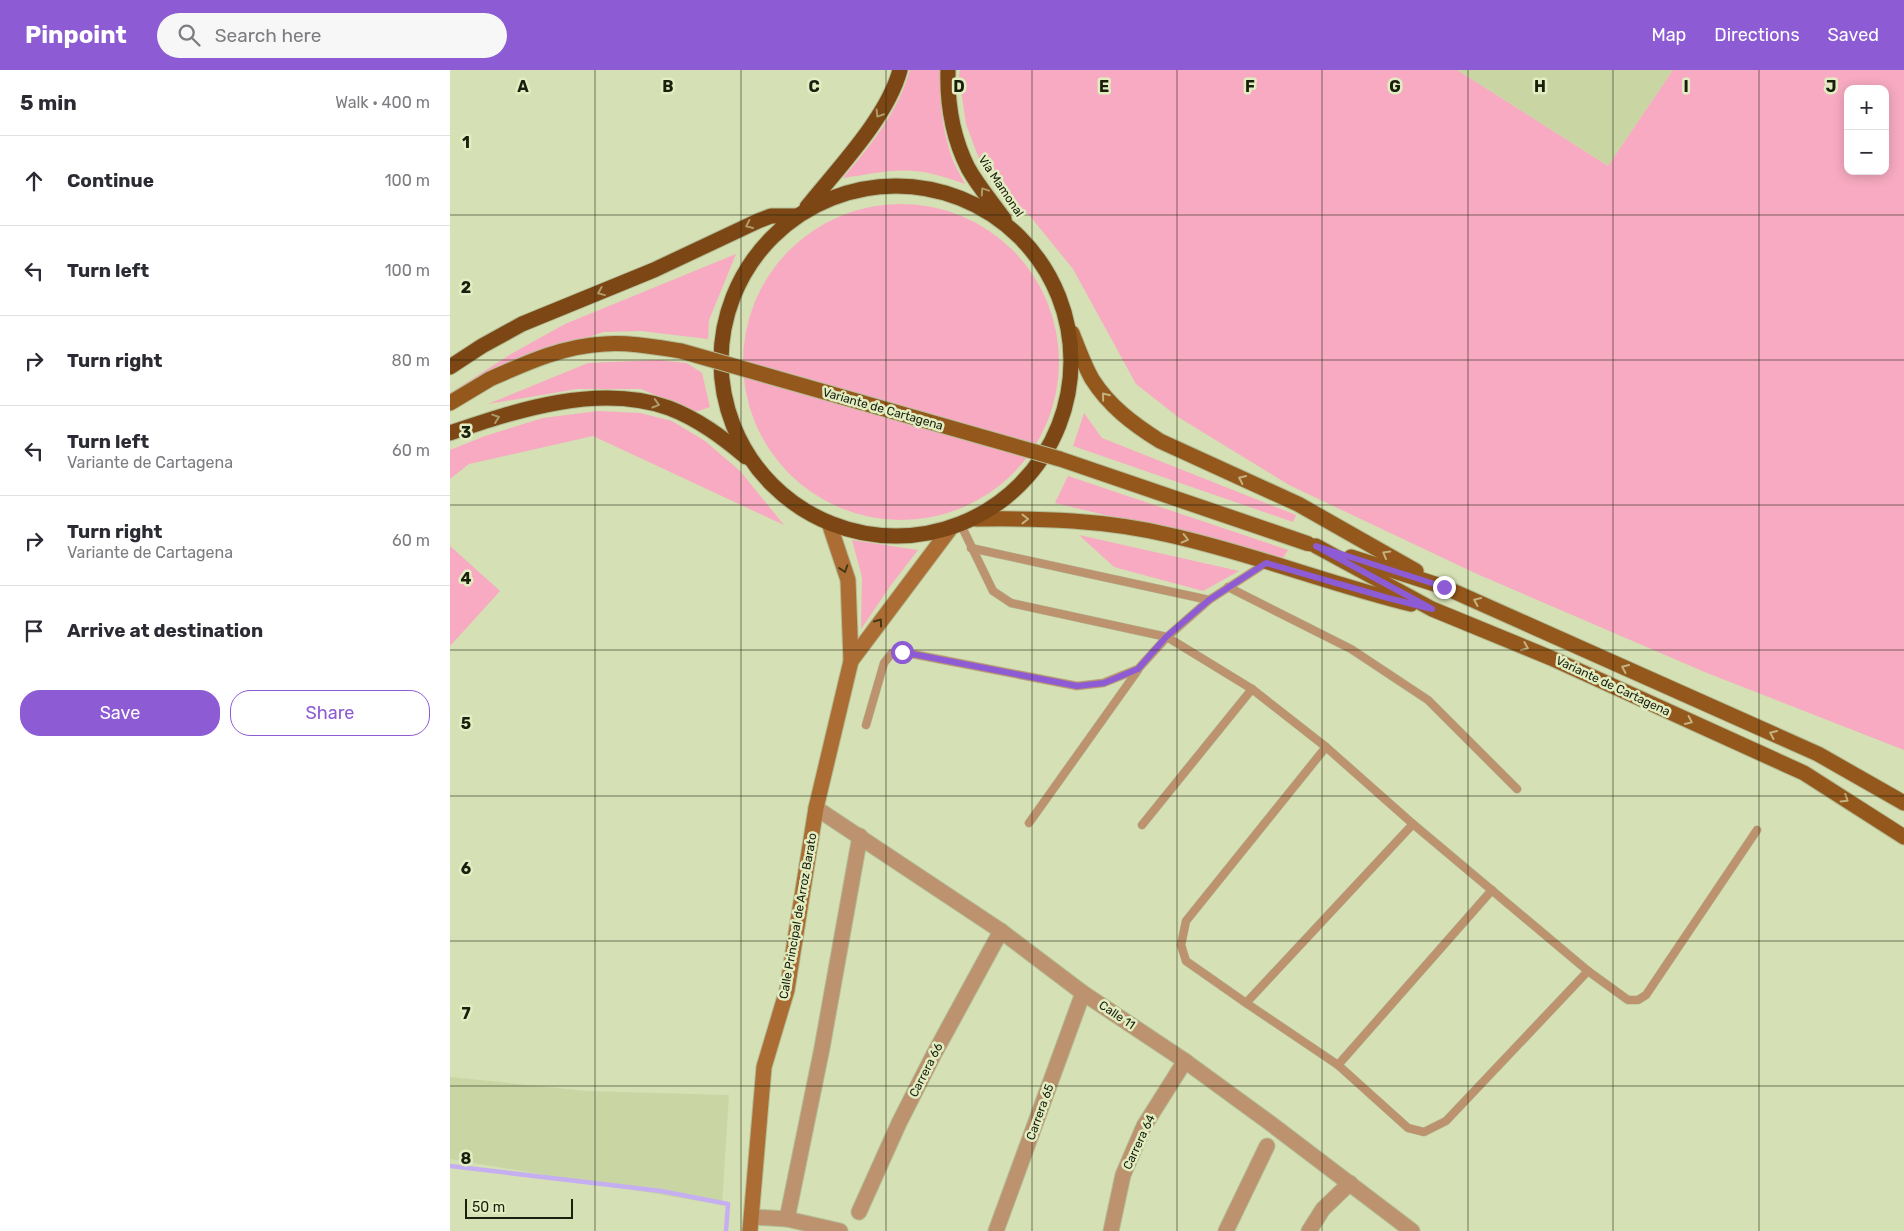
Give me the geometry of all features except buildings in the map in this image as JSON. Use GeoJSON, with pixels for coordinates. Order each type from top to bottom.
{"type":"FeatureCollection","features":[{"type":"Feature","properties":{"kind":"highway"},"geometry":{"type":"LineString","coordinates":[[753,462],[736,432],[724,399],[720,365],[723,330],[732,296],[748,265],[769,238],[800,213],[869,129],[884,105],[900,70]]}},
{"type":"Feature","properties":{"kind":"highway","name":"Vía Mamonal"},"geometry":{"type":"LineString","coordinates":[[948,70],[948,94],[952,123],[968,168],[1013,230]]}},
{"type":"Feature","properties":{"kind":"highway"},"geometry":{"type":"LineString","coordinates":[[450,366],[522,324],[654,270],[758,221],[771,216],[800,213],[846,192],[890,185],[934,189],[959,198],[976,205],[1013,230],[1033,252],[1050,277],[1072,333],[1072,370],[1066,407],[1053,441],[1033,472],[1007,498],[976,519],[955,527],[920,535],[889,536],[858,532],[829,523],[810,514],[779,491],[753,462],[718,434],[694,419],[669,408],[646,402],[623,399],[548,404],[506,414],[450,433]]}},
{"type":"Feature","properties":{"kind":"main road"},"geometry":{"type":"LineString","coordinates":[[1072,333],[1096,384],[1118,411],[1139,428],[1160,441],[1298,504],[1444,587]]}},
{"type":"Feature","properties":{"kind":"main road","name":"Variante de Cartagena"},"geometry":{"type":"LineString","coordinates":[[450,403],[490,379],[535,359],[581,346],[626,344],[681,351],[1060,459],[1312,545],[1444,587],[1818,754],[1904,803]]}},
{"type":"Feature","properties":{"kind":"main road"},"geometry":{"type":"LineString","coordinates":[[976,519],[1031,518],[1076,521],[1167,534],[1432,609]]}},
{"type":"Feature","properties":{"kind":"main road","name":"Variante de Cartagena"},"geometry":{"type":"LineString","coordinates":[[1312,545],[1432,609],[1551,658],[1804,773],[1904,837]]}},
{"type":"Feature","properties":{"kind":"street","name":"Calle Principal de Arroz Barato"},"geometry":{"type":"LineString","coordinates":[[751,1224],[764,1068],[787,990],[816,808],[851,661],[848,580],[829,523]]}},
{"type":"Feature","properties":{"kind":"street","name":"Calle Principal de Arroz Barato"},"geometry":{"type":"LineString","coordinates":[[851,661],[955,527]]}},
{"type":"Feature","properties":{"kind":"street","name":"Calle 11"},"geometry":{"type":"LineString","coordinates":[[816,808],[1001,931],[1083,993],[1185,1061],[1412,1231]]}},
{"type":"Feature","properties":{"kind":"street"},"geometry":{"type":"LineString","coordinates":[[787,1218],[822,1048],[860,836]]}},
{"type":"Feature","properties":{"kind":"street","name":"Carrera 66"},"geometry":{"type":"LineString","coordinates":[[859,1212],[908,1106],[1001,931]]}},
{"type":"Feature","properties":{"kind":"street","name":"Carrera 65"},"geometry":{"type":"LineString","coordinates":[[996,1231],[1083,993]]}},
{"type":"Feature","properties":{"kind":"street","name":"Carrera 64"},"geometry":{"type":"LineString","coordinates":[[1111,1231],[1123,1175],[1144,1126],[1185,1061]]}},
{"type":"Feature","properties":{"kind":"street"},"geometry":{"type":"LineString","coordinates":[[1226,1231],[1267,1146]]}},
{"type":"Feature","properties":{"kind":"street"},"geometry":{"type":"LineString","coordinates":[[1309,1231],[1324,1209],[1350,1183]]}},
{"type":"Feature","properties":{"kind":"street"},"geometry":{"type":"LineString","coordinates":[[751,1224],[787,1218],[840,1231]]}},
{"type":"Feature","properties":{"kind":"lane"},"geometry":{"type":"LineString","coordinates":[[955,527],[971,548],[993,591],[1011,602],[1166,637],[1252,689],[1326,747],[1413,824],[1588,971],[1628,1000],[1638,1000],[1646,995],[1757,830]]}},
{"type":"Feature","properties":{"kind":"lane"},"geometry":{"type":"LineString","coordinates":[[971,548],[1209,600]]}},
{"type":"Feature","properties":{"kind":"lane"},"geometry":{"type":"LineString","coordinates":[[1029,823],[1138,669],[1166,637],[1209,600],[1266,563]]}},
{"type":"Feature","properties":{"kind":"lane"},"geometry":{"type":"LineString","coordinates":[[1228,587],[1351,649],[1428,700],[1517,788]]}},
{"type":"Feature","properties":{"kind":"lane"},"geometry":{"type":"LineString","coordinates":[[866,725],[884,663],[892,654],[902,652],[1077,686],[1104,683],[1138,669]]}},
{"type":"Feature","properties":{"kind":"lane"},"geometry":{"type":"LineString","coordinates":[[1142,825],[1252,689]]}},
{"type":"Feature","properties":{"kind":"lane"},"geometry":{"type":"LineString","coordinates":[[1326,747],[1186,921],[1181,946],[1186,960],[1338,1065],[1408,1128],[1424,1132],[1446,1121],[1588,971]]}},
{"type":"Feature","properties":{"kind":"lane"},"geometry":{"type":"LineString","coordinates":[[1246,1003],[1413,824]]}},
{"type":"Feature","properties":{"kind":"lane"},"geometry":{"type":"LineString","coordinates":[[1338,1065],[1492,890]]}},
{"type":"Feature","properties":{"kind":"shaded area"},"geometry":{"type":"Polygon","coordinates":[[[910,70],[942,70],[941,101],[945,132],[951,156],[965,184],[933,174],[913,171],[887,172],[843,178],[864,153],[891,114],[910,70]]]}},
{"type":"Feature","properties":{"kind":"shaded area"},"geometry":{"type":"Polygon","coordinates":[[[960,70],[1457,70],[1608,166],[1673,70],[1904,70],[1904,750],[1707,673],[1477,574],[1289,485],[1178,417],[1136,384],[1073,269],[1030,216],[997,189],[981,164],[966,124],[959,76],[960,70]]]}},
{"type":"Feature","properties":{"kind":"shaded area"},"geometry":{"type":"Polygon","coordinates":[[[1457,70],[1673,70],[1608,166],[1457,70]]]}},
{"type":"Feature","properties":{"kind":"shaded area"},"geometry":{"type":"Polygon","coordinates":[[[885,204],[917,204],[947,210],[976,222],[1013,250],[1033,274],[1047,301],[1053,316],[1059,346],[1059,378],[1053,408],[1047,423],[1033,450],[1013,474],[976,502],[947,514],[917,520],[885,520],[855,514],[826,502],[789,474],[769,450],[761,437],[749,408],[743,378],[743,346],[749,316],[761,287],[789,250],[813,230],[826,222],[855,210],[885,204]]]}},
{"type":"Feature","properties":{"kind":"shaded area"},"geometry":{"type":"Polygon","coordinates":[[[736,254],[709,320],[708,339],[641,331],[603,332],[572,343],[450,396],[450,393],[511,354],[565,324],[736,254]]]}},
{"type":"Feature","properties":{"kind":"shaded area"},"geometry":{"type":"Polygon","coordinates":[[[659,360],[687,363],[702,373],[710,407],[695,412],[641,389],[577,389],[488,404],[588,363],[659,360]]]}},
{"type":"Feature","properties":{"kind":"shaded area"},"geometry":{"type":"Polygon","coordinates":[[[598,411],[640,413],[672,421],[705,441],[740,471],[784,525],[593,436],[469,464],[450,479],[450,450],[485,436],[543,418],[598,411]]]}},
{"type":"Feature","properties":{"kind":"shaded area"},"geometry":{"type":"Polygon","coordinates":[[[1084,413],[1102,438],[1296,515],[1293,522],[1073,446],[1084,413]]]}},
{"type":"Feature","properties":{"kind":"shaded area"},"geometry":{"type":"Polygon","coordinates":[[[1068,476],[1288,550],[1283,558],[1055,503],[1068,476]]]}},
{"type":"Feature","properties":{"kind":"shaded area"},"geometry":{"type":"Polygon","coordinates":[[[1079,535],[1239,571],[1203,591],[1114,567],[1079,535]]]}},
{"type":"Feature","properties":{"kind":"shaded area"},"geometry":{"type":"Polygon","coordinates":[[[852,540],[918,550],[861,629],[862,577],[852,540]]]}},
{"type":"Feature","properties":{"kind":"shaded area"},"geometry":{"type":"Polygon","coordinates":[[[450,546],[500,591],[450,646],[450,546]]]}},
{"type":"Feature","properties":{"kind":"shaded area"},"geometry":{"type":"Polygon","coordinates":[[[450,1077],[588,1091],[729,1095],[722,1205],[450,1159],[450,1077]]]}},
{"type":"Feature","properties":{"kind":"waterway"},"geometry":{"type":"LineString","coordinates":[[450,1166],[661,1191],[728,1204],[726,1231]]}},
{"type":"Feature","properties":{"kind":"route"},"geometry":{"type":"LineString","coordinates":[[902,652],[1077,686],[1104,683],[1138,669],[1166,637],[1209,600],[1266,563],[1432,609],[1316,546],[1444,587]]}}]}
